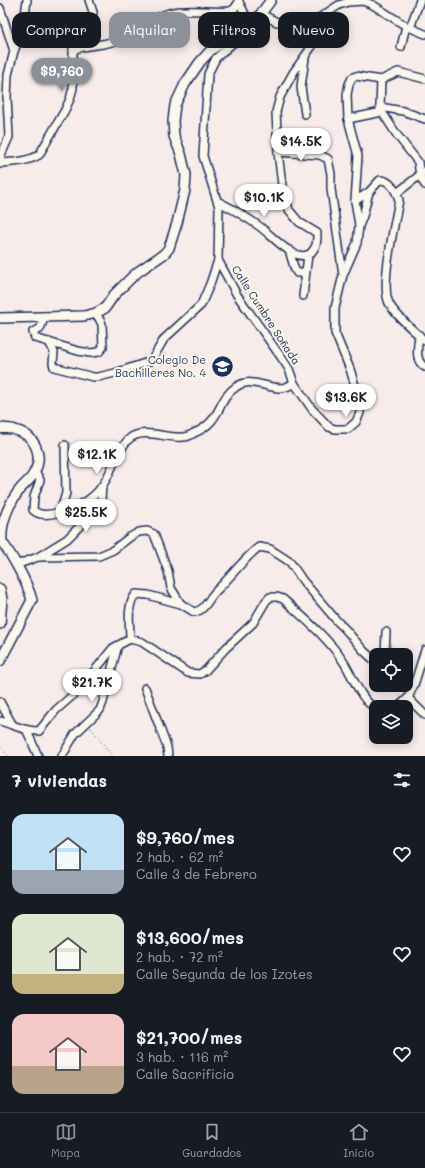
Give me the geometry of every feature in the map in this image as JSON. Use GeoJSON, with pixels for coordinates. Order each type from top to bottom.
{"type":"FeatureCollection","features":[{"type":"Feature","properties":{"kind":"main road"},"geometry":{"type":"LineString","coordinates":[[262,12],[271,0]]}},
{"type":"Feature","properties":{"kind":"main road"},"geometry":{"type":"LineString","coordinates":[[0,318],[84,316],[96,313],[105,308],[114,295],[130,278],[164,254],[169,248],[185,190],[186,175],[174,136],[173,121],[175,106],[185,84],[200,62],[214,48]]}},
{"type":"Feature","properties":{"kind":"main road"},"geometry":{"type":"LineString","coordinates":[[0,428],[15,430],[26,435],[34,443],[38,451],[38,461],[34,474],[9,503],[2,521],[0,538],[29,589],[32,600],[0,661]]}},
{"type":"Feature","properties":{"kind":"main road"},"geometry":{"type":"LineString","coordinates":[[0,589],[2,599],[0,624]]}},
{"type":"Feature","properties":{"kind":"street"},"geometry":{"type":"LineString","coordinates":[[27,0],[23,30],[14,51],[8,75],[7,97],[9,137],[0,163],[19,162],[33,159],[39,155],[56,126],[70,99],[73,88],[73,50],[76,39],[92,17],[89,0]]}},
{"type":"Feature","properties":{"kind":"street"},"geometry":{"type":"LineString","coordinates":[[401,47],[420,0]]}},
{"type":"Feature","properties":{"kind":"street"},"geometry":{"type":"LineString","coordinates":[[73,50],[82,46],[117,41],[139,27],[168,13],[230,11],[234,9],[239,1],[249,12]]}},
{"type":"Feature","properties":{"kind":"street"},"geometry":{"type":"LineString","coordinates":[[328,12],[339,5],[348,2],[363,1],[373,5],[408,27],[425,34]]}},
{"type":"Feature","properties":{"kind":"street"},"geometry":{"type":"LineString","coordinates":[[0,8],[14,51]]}},
{"type":"Feature","properties":{"kind":"street","name":"Calle Cumbre Soñada"},"geometry":{"type":"LineString","coordinates":[[49,342],[54,352],[54,367],[93,377],[115,374],[148,362],[153,358],[164,339],[202,305],[218,260],[219,202],[203,156],[208,74],[216,58],[227,48]]}},
{"type":"Feature","properties":{"kind":"street"},"geometry":{"type":"LineString","coordinates":[[219,202],[235,210],[298,255],[308,255],[314,250],[317,232],[299,222],[289,210],[282,185],[278,152],[276,112],[280,97],[293,73],[312,48]]}},
{"type":"Feature","properties":{"kind":"street"},"geometry":{"type":"LineString","coordinates":[[305,58],[301,87],[305,114]]}},
{"type":"Feature","properties":{"kind":"street"},"geometry":{"type":"LineString","coordinates":[[359,226],[355,201],[358,156],[348,119],[347,95],[349,84],[352,78],[356,76],[380,80],[398,72],[425,79]]}},
{"type":"Feature","properties":{"kind":"street"},"geometry":{"type":"LineString","coordinates":[[380,80],[380,109],[397,135],[418,162],[423,173],[425,185]]}},
{"type":"Feature","properties":{"kind":"street"},"geometry":{"type":"LineString","coordinates":[[348,119],[380,109],[403,111],[425,119]]}},
{"type":"Feature","properties":{"kind":"street"},"geometry":{"type":"LineString","coordinates":[[278,152],[320,155],[328,159],[331,174],[330,189],[343,275]]}},
{"type":"Feature","properties":{"kind":"street"},"geometry":{"type":"LineString","coordinates":[[413,156],[425,162]]}},
{"type":"Feature","properties":{"kind":"street"},"geometry":{"type":"LineString","coordinates":[[397,193],[423,173]]}},
{"type":"Feature","properties":{"kind":"street"},"geometry":{"type":"LineString","coordinates":[[355,201],[369,192],[380,180],[386,181],[393,186],[397,193],[399,200],[387,267],[386,294],[392,308],[425,341]]}},
{"type":"Feature","properties":{"kind":"street"},"geometry":{"type":"LineString","coordinates":[[343,275],[357,243],[359,226],[369,192]]}},
{"type":"Feature","properties":{"kind":"street"},"geometry":{"type":"LineString","coordinates":[[289,250],[297,273],[305,273]]}},
{"type":"Feature","properties":{"kind":"street"},"geometry":{"type":"LineString","coordinates":[[303,296],[308,255]]}},
{"type":"Feature","properties":{"kind":"street","name":"Calle Cumbre Soñada"},"geometry":{"type":"LineString","coordinates":[[218,260],[237,295],[289,369],[294,383],[312,409],[329,427],[335,429],[348,429],[356,422],[360,413],[360,402],[350,368],[335,333],[335,308],[343,275]]}},
{"type":"Feature","properties":{"kind":"street"},"geometry":{"type":"LineString","coordinates":[[45,316],[40,329],[34,332],[34,336],[40,340],[90,353],[99,352],[103,347],[102,324],[96,313]]}},
{"type":"Feature","properties":{"kind":"street"},"geometry":{"type":"LineString","coordinates":[[419,335],[418,360],[421,365],[425,367]]}},
{"type":"Feature","properties":{"kind":"street"},"geometry":{"type":"LineString","coordinates":[[34,474],[38,476],[40,480],[34,497],[33,510],[41,514],[50,515],[60,513],[84,503],[94,496],[102,486],[128,440],[134,436],[148,434],[184,437],[206,427],[214,419],[228,395],[236,386],[250,382],[281,388],[287,387],[294,383]]}},
{"type":"Feature","properties":{"kind":"street"},"geometry":{"type":"LineString","coordinates":[[60,513],[66,493],[65,445]]}},
{"type":"Feature","properties":{"kind":"street"},"geometry":{"type":"LineString","coordinates":[[16,565],[38,557],[67,539],[88,518],[101,500],[102,486]]}},
{"type":"Feature","properties":{"kind":"street"},"geometry":{"type":"LineString","coordinates":[[38,557],[99,556],[113,550],[135,535],[147,531],[154,534],[168,571],[171,588],[181,604]]}},
{"type":"Feature","properties":{"kind":"street"},"geometry":{"type":"LineString","coordinates":[[130,639],[130,608],[132,598],[136,594],[148,595],[181,604],[194,612],[199,612],[214,592],[231,576],[250,554],[260,547],[270,549],[290,562],[303,581],[369,656]]}},
{"type":"Feature","properties":{"kind":"street"},"geometry":{"type":"LineString","coordinates":[[0,721],[12,724],[28,731],[39,731],[56,710],[80,690],[113,648],[130,639],[142,642],[188,673],[200,674],[206,670],[226,648],[253,623],[266,601],[270,597],[277,596],[283,599],[325,639],[342,660],[363,697],[369,703]]}},
{"type":"Feature","properties":{"kind":"street"},"geometry":{"type":"LineString","coordinates":[[385,648],[386,632]]}},
{"type":"Feature","properties":{"kind":"street"},"geometry":{"type":"LineString","coordinates":[[62,756],[75,734],[100,710],[118,645]]}},
{"type":"Feature","properties":{"kind":"street"},"geometry":{"type":"LineString","coordinates":[[425,650],[414,685],[408,698],[425,715]]}},
{"type":"Feature","properties":{"kind":"street"},"geometry":{"type":"LineString","coordinates":[[145,688],[167,747],[168,756]]}},
{"type":"Feature","properties":{"kind":"street"},"geometry":{"type":"LineString","coordinates":[[0,702],[12,724]]}},
{"type":"Feature","properties":{"kind":"street"},"geometry":{"type":"LineString","coordinates":[[28,731],[38,756]]}},
{"type":"Feature","properties":{"kind":"path"},"geometry":{"type":"LineString","coordinates":[[87,723],[112,756]]}},
{"type":"Feature","properties":{"kind":"path"},"geometry":{"type":"LineString","coordinates":[[0,746],[8,756]]}},
{"type":"Feature","properties":{"kind":"place","name":"Colegio De Bachilleres No. 4"},"geometry":{"type":"Point","coordinates":[222,366]}}]}
